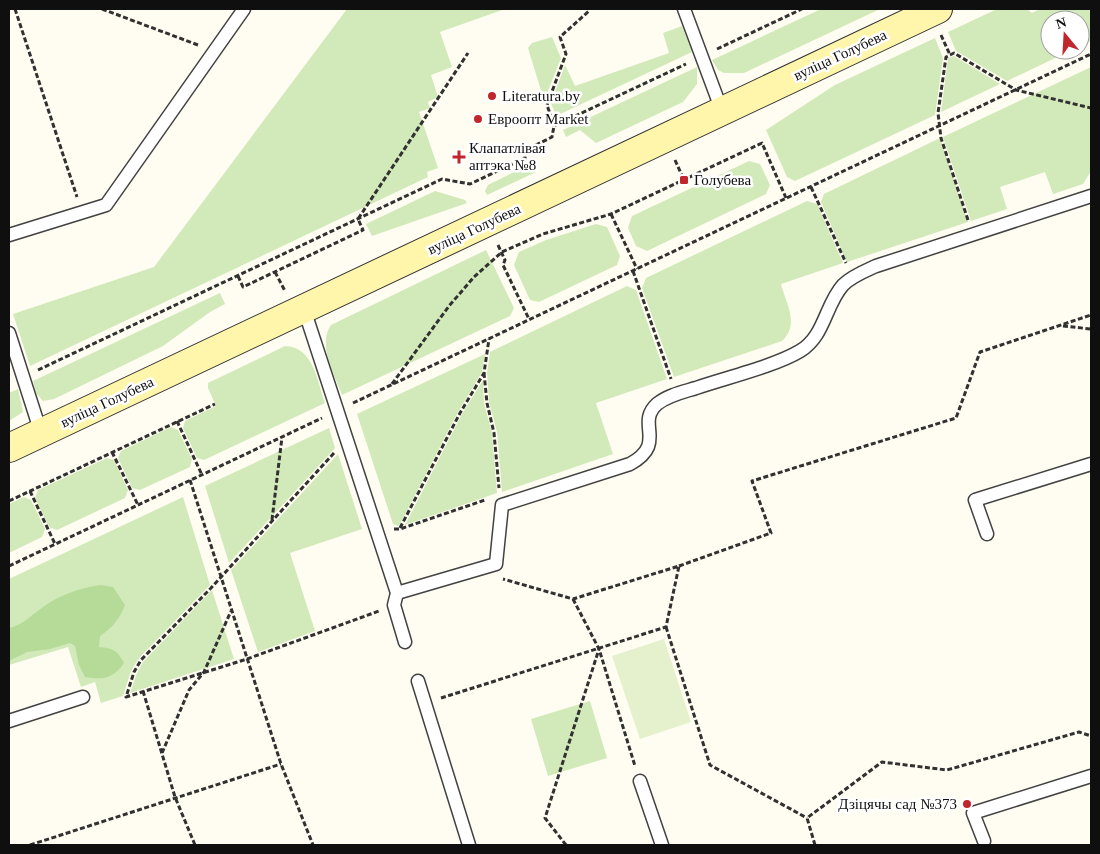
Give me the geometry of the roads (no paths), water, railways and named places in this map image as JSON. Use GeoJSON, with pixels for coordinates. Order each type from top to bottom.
{"type":"FeatureCollection","features":[{"type":"Feature","properties":{"kind":"main road","name":"вуліца Голубева"},"geometry":{"type":"LineString","coordinates":[[9,448],[722,111],[940,22]]}},
{"type":"Feature","properties":{"kind":"lane"},"geometry":{"type":"LineString","coordinates":[[9,235],[106,205],[244,9]]}},
{"type":"Feature","properties":{"kind":"lane"},"geometry":{"type":"LineString","coordinates":[[684,9],[722,111]]}},
{"type":"Feature","properties":{"kind":"lane"},"geometry":{"type":"LineString","coordinates":[[396,599],[496,564],[502,505],[630,464],[640,459],[651,442],[648,422],[651,413],[662,401],[676,394],[793,355],[802,350],[816,337],[839,290],[855,276],[876,266],[1091,196]]}},
{"type":"Feature","properties":{"kind":"lane"},"geometry":{"type":"LineString","coordinates":[[304,309],[396,599],[405,642]]}},
{"type":"Feature","properties":{"kind":"lane"},"geometry":{"type":"LineString","coordinates":[[9,333],[41,433]]}},
{"type":"Feature","properties":{"kind":"lane"},"geometry":{"type":"LineString","coordinates":[[987,534],[975,500],[1091,464]]}},
{"type":"Feature","properties":{"kind":"lane"},"geometry":{"type":"LineString","coordinates":[[418,681],[469,845]]}},
{"type":"Feature","properties":{"kind":"lane"},"geometry":{"type":"LineString","coordinates":[[9,722],[84,697]]}},
{"type":"Feature","properties":{"kind":"lane"},"geometry":{"type":"LineString","coordinates":[[984,841],[973,814],[1091,776]]}},
{"type":"Feature","properties":{"kind":"lane"},"geometry":{"type":"LineString","coordinates":[[640,782],[662,845]]}},
{"type":"Feature","properties":{"kind":"place","name":"Literatura.by"},"geometry":{"type":"Point","coordinates":[492,96]}},
{"type":"Feature","properties":{"kind":"place","name":"Евроопт Market"},"geometry":{"type":"Point","coordinates":[478,119]}},
{"type":"Feature","properties":{"kind":"place","name":"Клапатлівая аптэка №8"},"geometry":{"type":"Point","coordinates":[459,157]}},
{"type":"Feature","properties":{"kind":"place","name":"Голубева"},"geometry":{"type":"Point","coordinates":[684,180]}},
{"type":"Feature","properties":{"kind":"place","name":"Дзіцячы сад №373"},"geometry":{"type":"Point","coordinates":[967,804]}}]}
